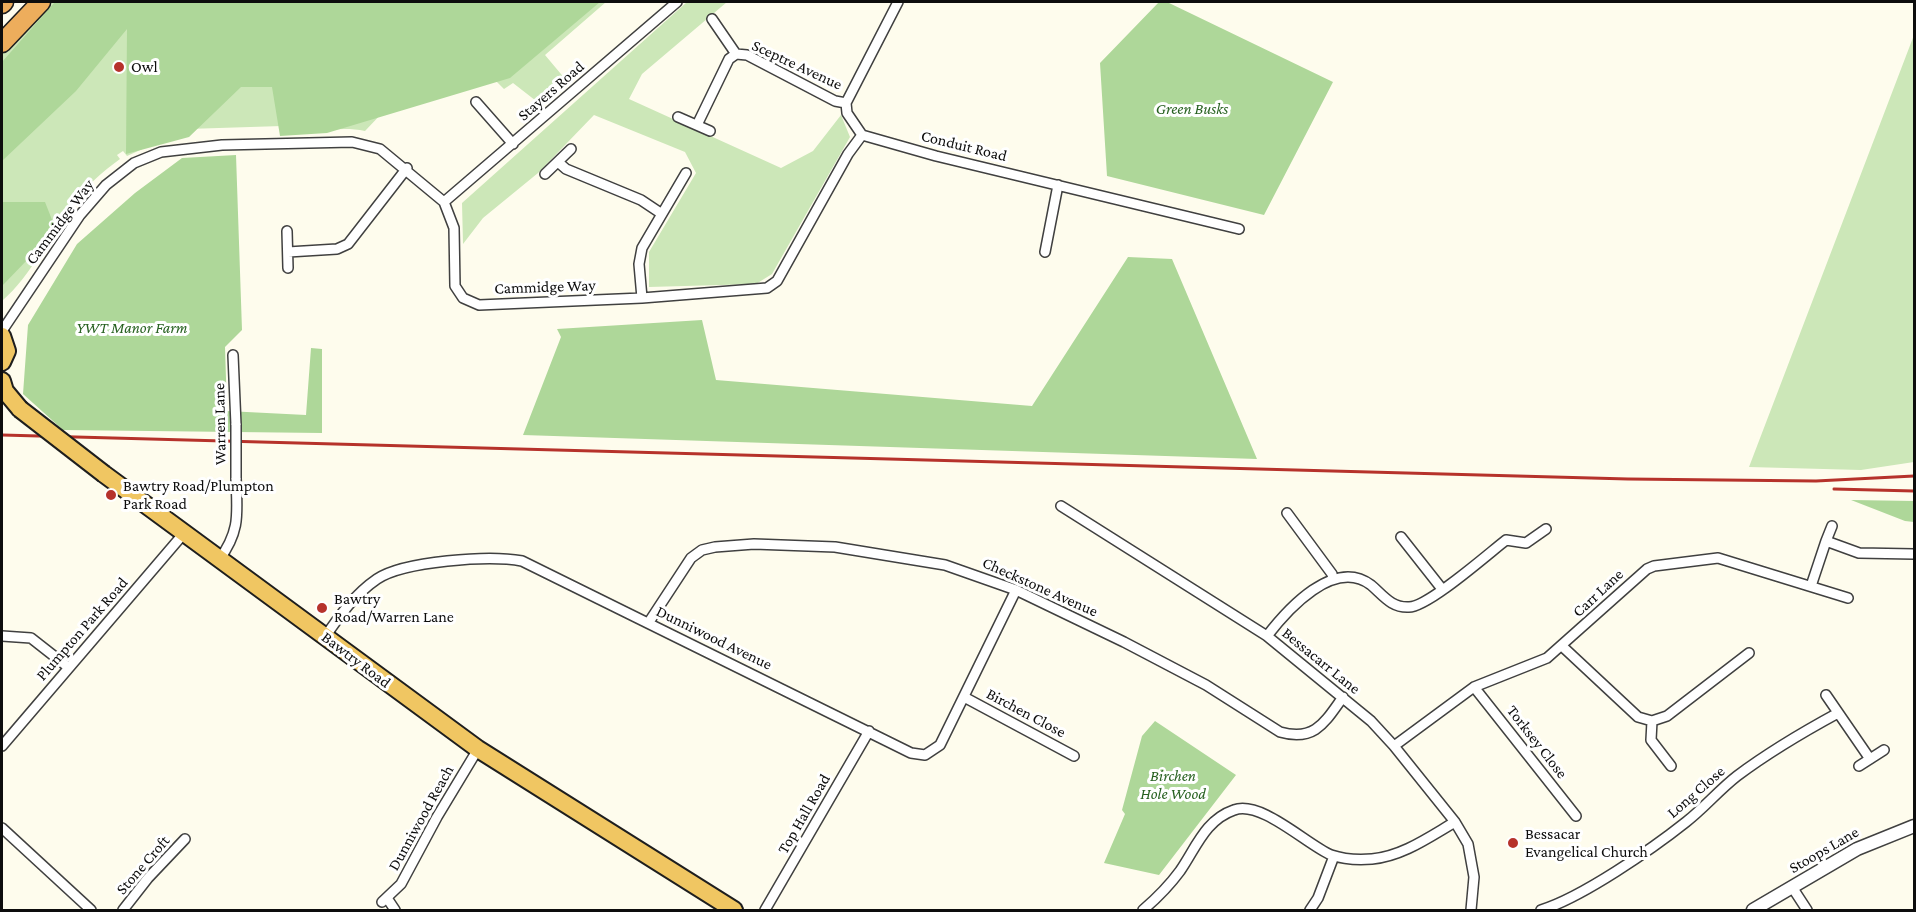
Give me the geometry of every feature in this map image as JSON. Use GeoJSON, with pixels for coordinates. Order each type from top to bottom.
{"type":"FeatureCollection","features":[{"type":"Feature","properties":{"kind":"highway"},"geometry":{"type":"LineString","coordinates":[[2,43],[41,2]]}},
{"type":"Feature","properties":{"kind":"highway"},"geometry":{"type":"LineString","coordinates":[[2,336],[7,351],[2,362]]}},
{"type":"Feature","properties":{"kind":"highway","name":"Bawtry Road"},"geometry":{"type":"LineString","coordinates":[[2,381],[5,391],[20,409],[104,474],[478,749],[734,910]]}},
{"type":"Feature","properties":{"kind":"street","name":"Stayers Road"},"geometry":{"type":"LineString","coordinates":[[444,202],[677,2]]}},
{"type":"Feature","properties":{"kind":"street"},"geometry":{"type":"LineString","coordinates":[[862,135],[852,123],[846,103],[898,2]]}},
{"type":"Feature","properties":{"kind":"street","name":"Sceptre Avenue"},"geometry":{"type":"LineString","coordinates":[[712,19],[736,54]]}},
{"type":"Feature","properties":{"kind":"street","name":"Sceptre Avenue"},"geometry":{"type":"LineString","coordinates":[[698,125],[729,59],[736,54],[747,55],[835,100],[846,103]]}},
{"type":"Feature","properties":{"kind":"street"},"geometry":{"type":"LineString","coordinates":[[476,102],[513,144]]}},
{"type":"Feature","properties":{"kind":"street"},"geometry":{"type":"LineString","coordinates":[[678,117],[710,131]]}},
{"type":"Feature","properties":{"kind":"street","name":"Conduit Road"},"geometry":{"type":"LineString","coordinates":[[862,135],[1239,229]]}},
{"type":"Feature","properties":{"kind":"street","name":"Cammidge Way"},"geometry":{"type":"LineString","coordinates":[[2,331],[80,215],[106,185],[134,163],[161,152],[222,145],[352,142],[380,149],[407,168],[444,202],[452,216],[454,228],[454,286],[463,298],[479,305],[757,291],[777,281],[848,154],[862,135]]}},
{"type":"Feature","properties":{"kind":"street"},"geometry":{"type":"LineString","coordinates":[[545,174],[571,149]]}},
{"type":"Feature","properties":{"kind":"street"},"geometry":{"type":"LineString","coordinates":[[558,162],[566,169],[641,200],[662,214]]}},
{"type":"Feature","properties":{"kind":"street"},"geometry":{"type":"LineString","coordinates":[[288,252],[337,249],[348,244],[407,168]]}},
{"type":"Feature","properties":{"kind":"street"},"geometry":{"type":"LineString","coordinates":[[642,298],[639,264],[642,248],[686,172]]}},
{"type":"Feature","properties":{"kind":"street"},"geometry":{"type":"LineString","coordinates":[[1045,252],[1058,185]]}},
{"type":"Feature","properties":{"kind":"street"},"geometry":{"type":"LineString","coordinates":[[287,231],[288,268]]}},
{"type":"Feature","properties":{"kind":"street","name":"Warren Lane"},"geometry":{"type":"LineString","coordinates":[[219,560],[231,542],[237,527],[233,355]]}},
{"type":"Feature","properties":{"kind":"street","name":"Bessacarr Lane"},"geometry":{"type":"LineString","coordinates":[[1060,506],[1267,636],[1343,697],[1395,746],[1455,822],[1468,844],[1473,860],[1474,894],[1471,910]]}},
{"type":"Feature","properties":{"kind":"street"},"geometry":{"type":"LineString","coordinates":[[1287,513],[1332,574],[1333,579]]}},
{"type":"Feature","properties":{"kind":"street"},"geometry":{"type":"LineString","coordinates":[[1810,586],[1832,526]]}},
{"type":"Feature","properties":{"kind":"street"},"geometry":{"type":"LineString","coordinates":[[1267,636],[1314,590],[1333,579],[1347,576],[1358,579],[1369,584],[1388,602],[1409,608],[1421,604],[1506,540],[1526,543],[1546,529]]}},
{"type":"Feature","properties":{"kind":"street","name":"Plumpton Park Road"},"geometry":{"type":"LineString","coordinates":[[2,746],[185,532]]}},
{"type":"Feature","properties":{"kind":"street"},"geometry":{"type":"LineString","coordinates":[[1401,537],[1442,589]]}},
{"type":"Feature","properties":{"kind":"street"},"geometry":{"type":"LineString","coordinates":[[1826,541],[1859,553],[1914,554]]}},
{"type":"Feature","properties":{"kind":"street","name":"Checkstone Avenue"},"geometry":{"type":"LineString","coordinates":[[649,622],[691,558],[702,550],[754,544],[835,547],[945,565],[1016,590],[1169,665],[1280,732],[1292,735],[1312,732],[1323,724],[1343,697]]}},
{"type":"Feature","properties":{"kind":"street","name":"Dunniwood Avenue"},"geometry":{"type":"LineString","coordinates":[[325,637],[358,593],[380,577],[412,568],[487,557],[522,561],[911,753],[925,755],[940,745],[1016,590]]}},
{"type":"Feature","properties":{"kind":"street","name":"Carr Lane"},"geometry":{"type":"LineString","coordinates":[[1395,746],[1474,687],[1537,663],[1563,647],[1647,569],[1654,566],[1718,558],[1848,598]]}},
{"type":"Feature","properties":{"kind":"street"},"geometry":{"type":"LineString","coordinates":[[2,636],[31,638],[68,668]]}},
{"type":"Feature","properties":{"kind":"street"},"geometry":{"type":"LineString","coordinates":[[1563,647],[1616,694],[1632,713],[1652,721],[1667,716],[1749,653]]}},
{"type":"Feature","properties":{"kind":"street","name":"Torksey Close"},"geometry":{"type":"LineString","coordinates":[[1474,687],[1576,816]]}},
{"type":"Feature","properties":{"kind":"street"},"geometry":{"type":"LineString","coordinates":[[1826,695],[1870,759]]}},
{"type":"Feature","properties":{"kind":"street","name":"Birchen Close"},"geometry":{"type":"LineString","coordinates":[[964,697],[1074,756]]}},
{"type":"Feature","properties":{"kind":"street","name":"Long Close"},"geometry":{"type":"LineString","coordinates":[[1541,910],[1563,903],[1646,850],[1686,822],[1735,778],[1779,746],[1838,713]]}},
{"type":"Feature","properties":{"kind":"street"},"geometry":{"type":"LineString","coordinates":[[1652,721],[1651,740],[1671,765]]}},
{"type":"Feature","properties":{"kind":"street","name":"Top Hall Road"},"geometry":{"type":"LineString","coordinates":[[765,910],[869,731]]}},
{"type":"Feature","properties":{"kind":"street","name":"Dunniwood Reach"},"geometry":{"type":"LineString","coordinates":[[395,910],[384,900],[406,877],[436,817],[478,749]]}},
{"type":"Feature","properties":{"kind":"street"},"geometry":{"type":"LineString","coordinates":[[1859,766],[1884,750]]}},
{"type":"Feature","properties":{"kind":"street"},"geometry":{"type":"LineString","coordinates":[[1143,910],[1165,891],[1212,823],[1235,809],[1261,812],[1334,856],[1373,859],[1412,848],[1455,822]]}},
{"type":"Feature","properties":{"kind":"street","name":"Stoops Lane"},"geometry":{"type":"LineString","coordinates":[[1753,910],[1875,840],[1914,826]]}},
{"type":"Feature","properties":{"kind":"street"},"geometry":{"type":"LineString","coordinates":[[2,828],[91,910]]}},
{"type":"Feature","properties":{"kind":"street","name":"Stone Croft"},"geometry":{"type":"LineString","coordinates":[[123,910],[148,878],[185,839]]}},
{"type":"Feature","properties":{"kind":"street"},"geometry":{"type":"LineString","coordinates":[[1310,910],[1318,898],[1334,856]]}},
{"type":"Feature","properties":{"kind":"street"},"geometry":{"type":"LineString","coordinates":[[1792,886],[1807,910]]}},
{"type":"Feature","properties":{"kind":"green space"},"geometry":{"type":"Polygon","coordinates":[[[48,2],[606,2],[545,55],[566,80],[540,104],[513,83],[504,89],[495,80],[384,111],[365,131],[355,129],[302,130],[282,126],[187,129],[127,156],[123,151],[117,155],[120,159],[78,197],[23,279],[2,301],[2,50],[48,2]]]}},
{"type":"Feature","properties":{"kind":"green space"},"geometry":{"type":"Polygon","coordinates":[[[55,2],[600,2],[510,78],[327,133],[280,136],[272,87],[241,87],[189,137],[126,154],[127,29],[76,91],[2,161],[2,62],[55,2]]]}},
{"type":"Feature","properties":{"kind":"green space"},"geometry":{"type":"Polygon","coordinates":[[[687,2],[727,2],[642,74],[629,99],[781,168],[813,151],[841,115],[850,137],[772,274],[756,284],[649,287],[649,252],[696,173],[685,152],[594,115],[538,173],[483,218],[463,244],[462,203],[687,2]]]}},
{"type":"Feature","properties":{"kind":"green space","name":"Green Busks"},"geometry":{"type":"Polygon","coordinates":[[[1159,2],[1167,2],[1333,82],[1264,215],[1107,176],[1100,63],[1159,2]]]}},
{"type":"Feature","properties":{"kind":"green space"},"geometry":{"type":"Polygon","coordinates":[[[1914,35],[1914,462],[1861,470],[1749,467],[1914,35]]]}},
{"type":"Feature","properties":{"kind":"green space","name":"YWT Manor Farm"},"geometry":{"type":"Polygon","coordinates":[[[236,155],[242,330],[225,347],[227,411],[306,415],[311,348],[322,349],[322,433],[63,430],[23,394],[28,325],[77,244],[135,193],[182,158],[236,155]]]}},
{"type":"Feature","properties":{"kind":"green space"},"geometry":{"type":"Polygon","coordinates":[[[2,202],[45,202],[56,230],[2,286],[2,202]]]}},
{"type":"Feature","properties":{"kind":"green space"},"geometry":{"type":"Polygon","coordinates":[[[1128,257],[1172,259],[1257,459],[523,435],[561,337],[557,329],[702,320],[716,380],[1032,406],[1128,257]]]}},
{"type":"Feature","properties":{"kind":"green space"},"geometry":{"type":"Polygon","coordinates":[[[1851,500],[1914,501],[1914,522],[1905,521],[1851,500]]]}},
{"type":"Feature","properties":{"kind":"green space","name":"Birchen Hole Wood"},"geometry":{"type":"Polygon","coordinates":[[[1155,721],[1236,775],[1159,875],[1104,863],[1125,814],[1122,810],[1142,736],[1155,721]]]}},
{"type":"Feature","properties":{"kind":"railway"},"geometry":{"type":"LineString","coordinates":[[2,435],[1628,479],[1816,481],[1914,476]]}},
{"type":"Feature","properties":{"kind":"railway"},"geometry":{"type":"LineString","coordinates":[[1834,489],[1914,491]]}},
{"type":"Feature","properties":{"kind":"place","name":"Owl"},"geometry":{"type":"Point","coordinates":[119,67]}},
{"type":"Feature","properties":{"kind":"place","name":"Bawtry Road/Plumpton Park Road"},"geometry":{"type":"Point","coordinates":[111,495]}},
{"type":"Feature","properties":{"kind":"place","name":"Bawtry Road/Warren Lane"},"geometry":{"type":"Point","coordinates":[322,608]}},
{"type":"Feature","properties":{"kind":"place","name":"Bessacar Evangelical Church"},"geometry":{"type":"Point","coordinates":[1513,843]}}]}
